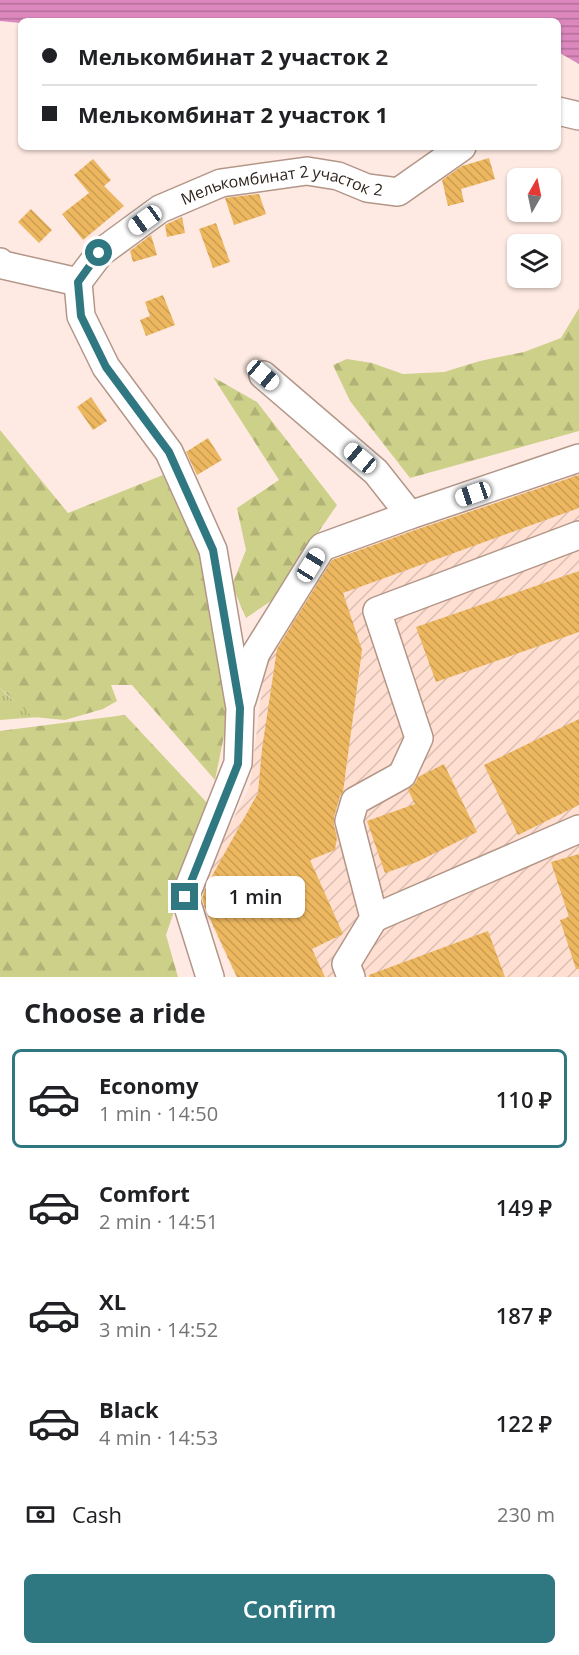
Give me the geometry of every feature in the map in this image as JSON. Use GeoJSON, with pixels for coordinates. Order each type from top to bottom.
{"type":"FeatureCollection","features":[{"type":"Feature","properties":{"kind":"street"},"geometry":{"type":"LineString","coordinates":[[561,112],[579,116]]}},
{"type":"Feature","properties":{"kind":"street","name":"Мелькомбинат 2 участок 2"},"geometry":{"type":"LineString","coordinates":[[78,282],[99,253],[160,209],[221,183],[307,171],[338,176],[368,188],[398,192],[458,150]]}},
{"type":"Feature","properties":{"kind":"street"},"geometry":{"type":"LineString","coordinates":[[0,262],[3,265],[78,282],[81,316],[106,367],[169,452],[213,550],[240,708],[238,764],[185,897],[210,977]]}},
{"type":"Feature","properties":{"kind":"street"},"geometry":{"type":"LineString","coordinates":[[263,375],[376,472],[410,515]]}},
{"type":"Feature","properties":{"kind":"street"},"geometry":{"type":"LineString","coordinates":[[240,708],[256,654],[322,547],[579,459]]}},
{"type":"Feature","properties":{"kind":"street"},"geometry":{"type":"LineString","coordinates":[[374,918],[349,821],[355,801],[402,775],[419,738],[377,611],[579,535]]}},
{"type":"Feature","properties":{"kind":"street"},"geometry":{"type":"LineString","coordinates":[[351,977],[346,964],[374,918],[579,829]]}},
{"type":"Feature","properties":{"kind":"shaded area"},"geometry":{"type":"Polygon","coordinates":[[[0,0],[579,0],[579,64],[561,54],[561,18],[18,18],[18,23],[0,21],[0,0]]]}},
{"type":"Feature","properties":{"kind":"shaded area"},"geometry":{"type":"Polygon","coordinates":[[[579,473],[579,977],[236,977],[196,891],[250,786],[268,639],[320,566],[579,473]]]}},
{"type":"Feature","properties":{"kind":"green space"},"geometry":{"type":"Polygon","coordinates":[[[579,308],[579,431],[410,478],[350,401],[333,365],[347,359],[372,363],[403,374],[444,372],[480,361],[524,352],[561,338],[579,308]]]}},
{"type":"Feature","properties":{"kind":"green space"},"geometry":{"type":"Polygon","coordinates":[[[213,377],[257,402],[337,505],[271,601],[246,618],[232,585],[246,550],[237,508],[279,480],[213,377]]]}},
{"type":"Feature","properties":{"kind":"green space"},"geometry":{"type":"Polygon","coordinates":[[[0,430],[68,513],[163,475],[209,575],[227,721],[215,780],[132,685],[111,685],[117,701],[103,709],[65,720],[33,717],[0,688],[0,430]]]}},
{"type":"Feature","properties":{"kind":"green space"},"geometry":{"type":"Polygon","coordinates":[[[0,688],[8,696],[38,717],[0,720],[0,688]]]}},
{"type":"Feature","properties":{"kind":"green space"},"geometry":{"type":"Polygon","coordinates":[[[125,715],[210,806],[166,935],[178,977],[0,977],[0,731],[125,715]]]}},
{"type":"Feature","properties":{"kind":"building"},"geometry":{"type":"Polygon","coordinates":[[[489,158],[495,179],[461,189],[464,202],[448,206],[442,180],[462,166],[489,158]]]}},
{"type":"Feature","properties":{"kind":"building"},"geometry":{"type":"Polygon","coordinates":[[[93,159],[111,180],[104,186],[124,206],[83,240],[62,214],[89,193],[74,175],[93,159]]]}},
{"type":"Feature","properties":{"kind":"building"},"geometry":{"type":"Polygon","coordinates":[[[259,194],[266,214],[234,225],[225,198],[259,194]]]}},
{"type":"Feature","properties":{"kind":"building"},"geometry":{"type":"Polygon","coordinates":[[[31,209],[52,230],[39,243],[18,222],[31,209]]]}},
{"type":"Feature","properties":{"kind":"building"},"geometry":{"type":"Polygon","coordinates":[[[182,217],[185,233],[167,237],[165,225],[182,217]]]}},
{"type":"Feature","properties":{"kind":"building"},"geometry":{"type":"Polygon","coordinates":[[[216,223],[230,262],[213,268],[199,229],[216,223]]]}},
{"type":"Feature","properties":{"kind":"building"},"geometry":{"type":"Polygon","coordinates":[[[151,235],[157,255],[133,262],[130,251],[151,235]]]}},
{"type":"Feature","properties":{"kind":"building"},"geometry":{"type":"Polygon","coordinates":[[[163,295],[175,325],[146,336],[140,320],[150,316],[145,302],[163,295]]]}},
{"type":"Feature","properties":{"kind":"building"},"geometry":{"type":"Polygon","coordinates":[[[91,397],[107,421],[93,430],[77,407],[91,397]]]}},
{"type":"Feature","properties":{"kind":"building"},"geometry":{"type":"Polygon","coordinates":[[[208,438],[222,460],[197,475],[186,452],[208,438]]]}},
{"type":"Feature","properties":{"kind":"building"},"geometry":{"type":"Polygon","coordinates":[[[579,475],[579,508],[343,593],[362,650],[343,792],[334,817],[337,838],[335,850],[310,860],[343,934],[312,949],[325,977],[237,977],[202,898],[258,793],[277,649],[332,560],[579,475]]]}},
{"type":"Feature","properties":{"kind":"building"},"geometry":{"type":"Polygon","coordinates":[[[579,571],[579,632],[436,682],[416,627],[579,571]]]}},
{"type":"Feature","properties":{"kind":"building"},"geometry":{"type":"Polygon","coordinates":[[[579,719],[579,805],[518,835],[484,765],[579,719]]]}},
{"type":"Feature","properties":{"kind":"building"},"geometry":{"type":"Polygon","coordinates":[[[444,764],[477,832],[417,862],[385,873],[367,821],[415,804],[408,790],[418,777],[444,764]]]}},
{"type":"Feature","properties":{"kind":"building"},"geometry":{"type":"Polygon","coordinates":[[[579,854],[579,969],[576,969],[560,920],[569,917],[551,862],[579,854]]]}},
{"type":"Feature","properties":{"kind":"building"},"geometry":{"type":"Polygon","coordinates":[[[488,931],[505,977],[369,977],[369,975],[488,931]]]}},
{"type":"Feature","properties":{"kind":"route"},"geometry":{"type":"LineString","coordinates":[[99,253],[78,282],[81,316],[106,367],[169,452],[213,550],[240,708],[238,764],[185,897]]}}]}
